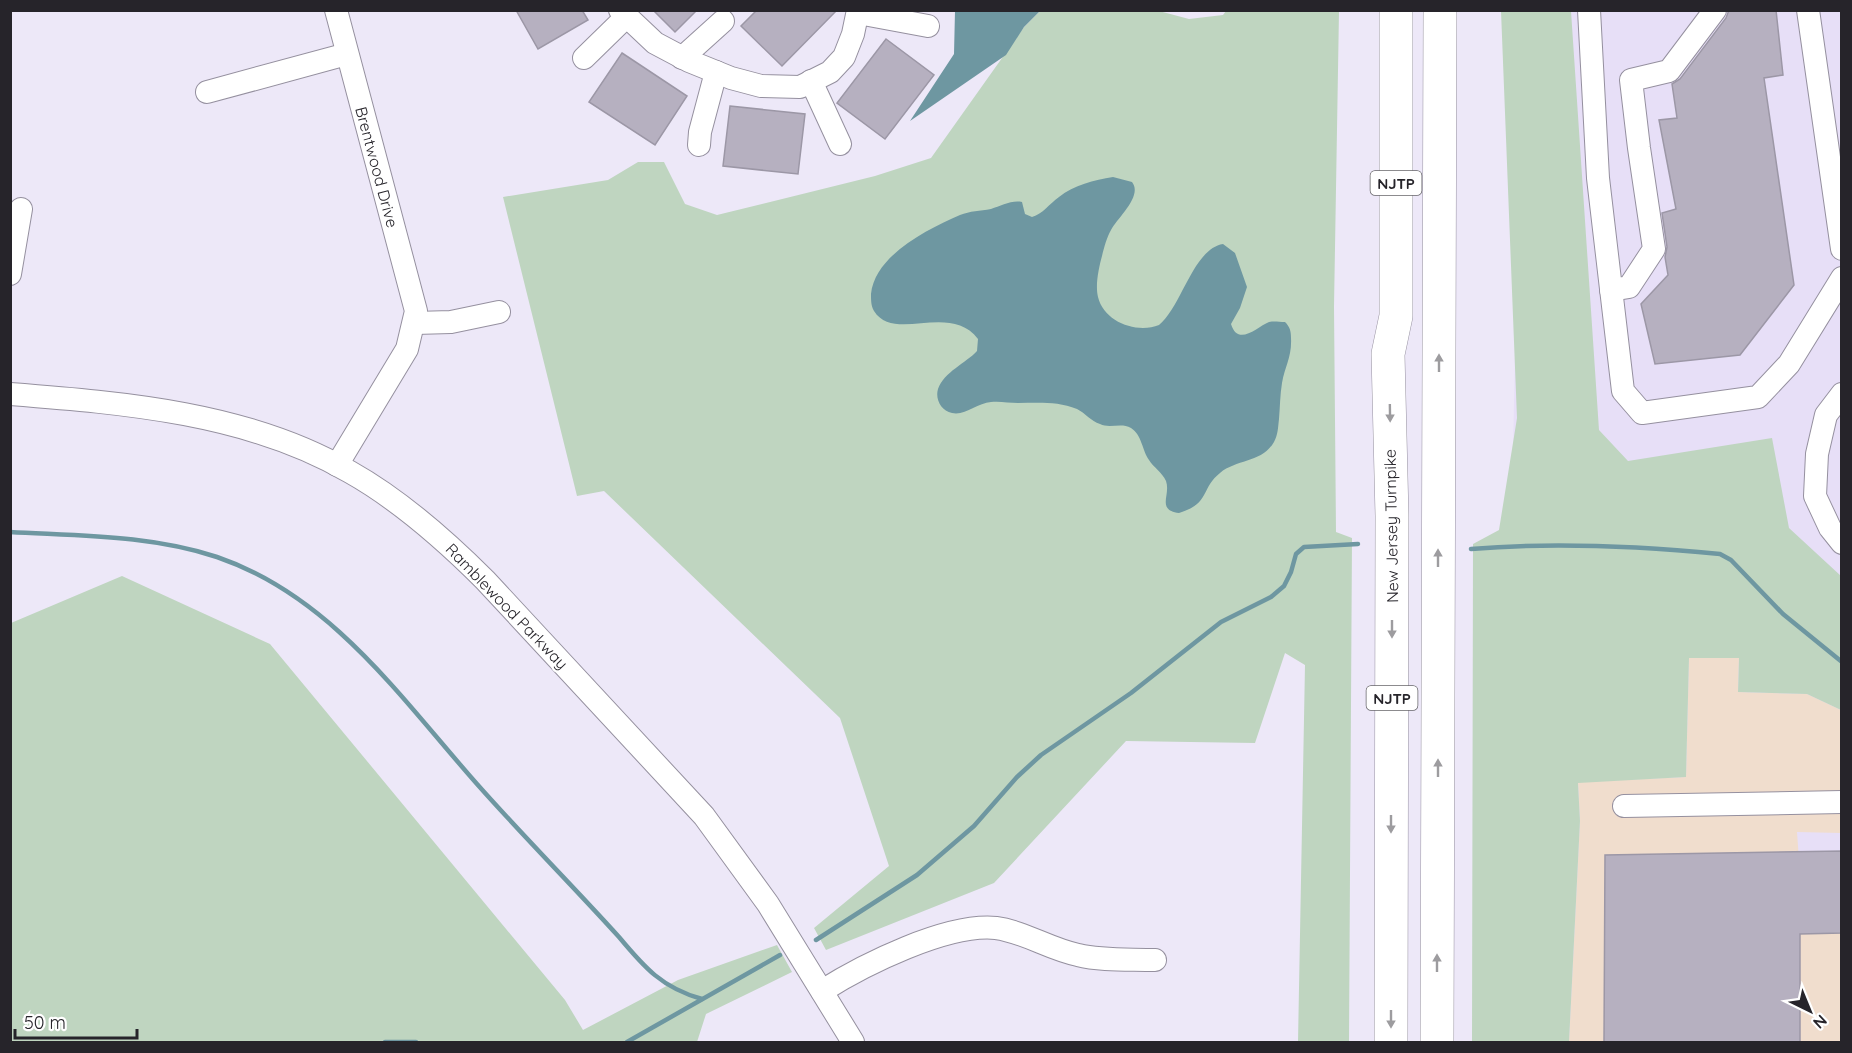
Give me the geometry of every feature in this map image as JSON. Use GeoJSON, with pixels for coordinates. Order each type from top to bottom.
{"type":"FeatureCollection","features":[{"type":"Feature","properties":{"kind":"highway"},"geometry":{"type":"LineString","coordinates":[[1377,10],[1383,321],[1388,354]]}},
{"type":"Feature","properties":{"kind":"highway","name":"New Jersey Turnpike"},"geometry":{"type":"LineString","coordinates":[[1391,1042],[1392,516],[1388,354],[1395,316],[1396,10]]}},
{"type":"Feature","properties":{"kind":"highway","name":"NJTP"},"geometry":{"type":"LineString","coordinates":[[1437,1042],[1440,10]]}},
{"type":"Feature","properties":{"kind":"highway"},"geometry":{"type":"LineString","coordinates":[[1439,218],[1456,56],[1457,10]]}},
{"type":"Feature","properties":{"kind":"street","name":"Brentwood Drive"},"geometry":{"type":"LineString","coordinates":[[336,10],[414,299],[415,323]]}},
{"type":"Feature","properties":{"kind":"street"},"geometry":{"type":"LineString","coordinates":[[1589,10],[1598,178],[1623,391],[1642,413],[1758,397],[1790,364],[1842,278]]}},
{"type":"Feature","properties":{"kind":"street"},"geometry":{"type":"LineString","coordinates":[[1611,290],[1629,286],[1654,249],[1638,147],[1631,80],[1669,71],[1715,10]]}},
{"type":"Feature","properties":{"kind":"street"},"geometry":{"type":"LineString","coordinates":[[1808,10],[1842,249]]}},
{"type":"Feature","properties":{"kind":"street"},"geometry":{"type":"LineString","coordinates":[[584,58],[623,14],[655,43],[682,58],[716,72],[761,86],[800,87],[830,72],[844,57],[858,12],[928,26]]}},
{"type":"Feature","properties":{"kind":"street"},"geometry":{"type":"LineString","coordinates":[[682,58],[723,21]]}},
{"type":"Feature","properties":{"kind":"street"},"geometry":{"type":"LineString","coordinates":[[207,92],[347,54]]}},
{"type":"Feature","properties":{"kind":"street"},"geometry":{"type":"LineString","coordinates":[[699,145],[699,132],[716,72]]}},
{"type":"Feature","properties":{"kind":"street"},"geometry":{"type":"LineString","coordinates":[[811,81],[840,144]]}},
{"type":"Feature","properties":{"kind":"street"},"geometry":{"type":"LineString","coordinates":[[10,274],[21,209]]}},
{"type":"Feature","properties":{"kind":"street"},"geometry":{"type":"LineString","coordinates":[[337,465],[407,349],[415,323],[451,322],[499,312]]}},
{"type":"Feature","properties":{"kind":"street","name":"Ramblewood Parkway"},"geometry":{"type":"LineString","coordinates":[[10,394],[126,407],[219,422],[253,430],[286,441],[337,465],[379,489],[460,555],[704,816],[768,904],[853,1042]]}},
{"type":"Feature","properties":{"kind":"street"},"geometry":{"type":"LineString","coordinates":[[1842,394],[1826,415],[1817,453],[1815,496],[1830,528],[1842,543]]}},
{"type":"Feature","properties":{"kind":"street"},"geometry":{"type":"LineString","coordinates":[[1624,806],[1842,802]]}},
{"type":"Feature","properties":{"kind":"street"},"geometry":{"type":"LineString","coordinates":[[822,991],[848,974],[905,948],[974,928],[994,928],[1016,932],[1076,955],[1092,958],[1155,960]]}},
{"type":"Feature","properties":{"kind":"shaded area"},"geometry":{"type":"Polygon","coordinates":[[[1522,11],[1841,11],[1841,1042],[1504,1042],[1505,845],[1522,11]]]}},
{"type":"Feature","properties":{"kind":"shaded area"},"geometry":{"type":"Polygon","coordinates":[[[1689,658],[1739,658],[1738,692],[1807,694],[1841,710],[1841,833],[1797,832],[1799,860],[1841,863],[1841,1042],[1569,1042],[1580,821],[1578,782],[1686,777],[1689,658]]]}},
{"type":"Feature","properties":{"kind":"green space"},"geometry":{"type":"Polygon","coordinates":[[[1040,11],[1159,11],[1189,19],[1223,15],[1226,11],[1339,11],[1334,307],[1336,532],[1352,538],[1349,1042],[1298,1042],[1305,665],[1285,653],[1255,743],[1126,741],[994,883],[826,950],[814,928],[889,866],[840,718],[604,491],[577,496],[503,197],[608,180],[638,162],[664,162],[685,204],[717,215],[875,176],[931,158],[1024,27],[1040,11]]]}},
{"type":"Feature","properties":{"kind":"green space"},"geometry":{"type":"Polygon","coordinates":[[[1501,11],[1571,11],[1599,430],[1628,461],[1772,438],[1789,528],[1841,576],[1841,710],[1807,694],[1738,692],[1739,658],[1689,658],[1686,777],[1578,783],[1580,821],[1569,1042],[1472,1042],[1473,544],[1499,530],[1517,418],[1501,11]]]}},
{"type":"Feature","properties":{"kind":"green space"},"geometry":{"type":"Polygon","coordinates":[[[122,576],[270,644],[565,1000],[583,1030],[678,980],[777,945],[792,972],[706,1014],[697,1042],[11,1042],[11,623],[122,576]]]}},
{"type":"Feature","properties":{"kind":"water"},"geometry":{"type":"Polygon","coordinates":[[[955,11],[1040,11],[1024,27],[1006,55],[910,121],[954,54],[955,11]]]}},
{"type":"Feature","properties":{"kind":"water"},"geometry":{"type":"Polygon","coordinates":[[[1113,177],[1132,182],[1135,188],[1132,200],[1110,233],[1100,265],[1097,292],[1101,306],[1107,313],[1122,324],[1132,327],[1159,325],[1204,256],[1213,248],[1223,244],[1235,253],[1247,287],[1240,308],[1231,324],[1234,331],[1243,335],[1269,322],[1285,322],[1290,331],[1291,345],[1282,383],[1278,428],[1274,442],[1263,454],[1220,473],[1196,505],[1179,513],[1168,509],[1166,481],[1149,460],[1135,431],[1127,426],[1104,425],[1070,406],[1055,404],[994,402],[962,413],[945,410],[938,400],[938,389],[950,373],[977,351],[978,339],[966,328],[953,324],[938,322],[895,324],[883,320],[874,311],[872,305],[871,294],[882,267],[905,245],[933,228],[964,214],[1014,202],[1022,202],[1025,214],[1032,217],[1071,189],[1092,181],[1113,177]]]}},
{"type":"Feature","properties":{"kind":"building"},"geometry":{"type":"Polygon","coordinates":[[[516,10],[582,10],[588,20],[538,49],[516,10]]]}},
{"type":"Feature","properties":{"kind":"building"},"geometry":{"type":"Polygon","coordinates":[[[653,10],[697,10],[675,32],[653,10]]]}},
{"type":"Feature","properties":{"kind":"building"},"geometry":{"type":"Polygon","coordinates":[[[757,10],[837,10],[782,66],[741,26],[757,10]]]}},
{"type":"Feature","properties":{"kind":"building"},"geometry":{"type":"Polygon","coordinates":[[[1729,10],[1776,10],[1783,75],[1764,78],[1794,285],[1740,355],[1655,364],[1641,304],[1668,275],[1662,213],[1676,209],[1659,120],[1677,118],[1672,84],[1680,79],[1726,18],[1729,10]]]}},
{"type":"Feature","properties":{"kind":"building"},"geometry":{"type":"Polygon","coordinates":[[[886,39],[934,75],[885,139],[837,103],[886,39]]]}},
{"type":"Feature","properties":{"kind":"building"},"geometry":{"type":"Polygon","coordinates":[[[622,53],[687,96],[655,145],[589,102],[622,53]]]}},
{"type":"Feature","properties":{"kind":"building"},"geometry":{"type":"Polygon","coordinates":[[[730,106],[805,114],[798,174],[723,166],[730,106]]]}},
{"type":"Feature","properties":{"kind":"building"},"geometry":{"type":"Polygon","coordinates":[[[1842,851],[1842,933],[1800,934],[1800,1042],[1604,1042],[1605,855],[1842,851]]]}},
{"type":"Feature","properties":{"kind":"waterway"},"geometry":{"type":"LineString","coordinates":[[10,532],[89,536],[166,544],[217,557],[258,574],[295,597],[361,652],[494,803],[646,967],[676,989],[702,999]]}},
{"type":"Feature","properties":{"kind":"waterway"},"geometry":{"type":"LineString","coordinates":[[816,940],[917,875],[974,826],[1017,777],[1041,755],[1131,693],[1221,622],[1271,597],[1284,586],[1296,554],[1304,547],[1358,544]]}},
{"type":"Feature","properties":{"kind":"waterway"},"geometry":{"type":"LineString","coordinates":[[1471,549],[1595,546],[1720,554],[1731,560],[1783,614],[1842,662]]}},
{"type":"Feature","properties":{"kind":"waterway"},"geometry":{"type":"LineString","coordinates":[[627,1042],[780,955]]}},
{"type":"Feature","properties":{"kind":"waterway"},"geometry":{"type":"LineString","coordinates":[[385,1042],[416,1042]]}}]}
